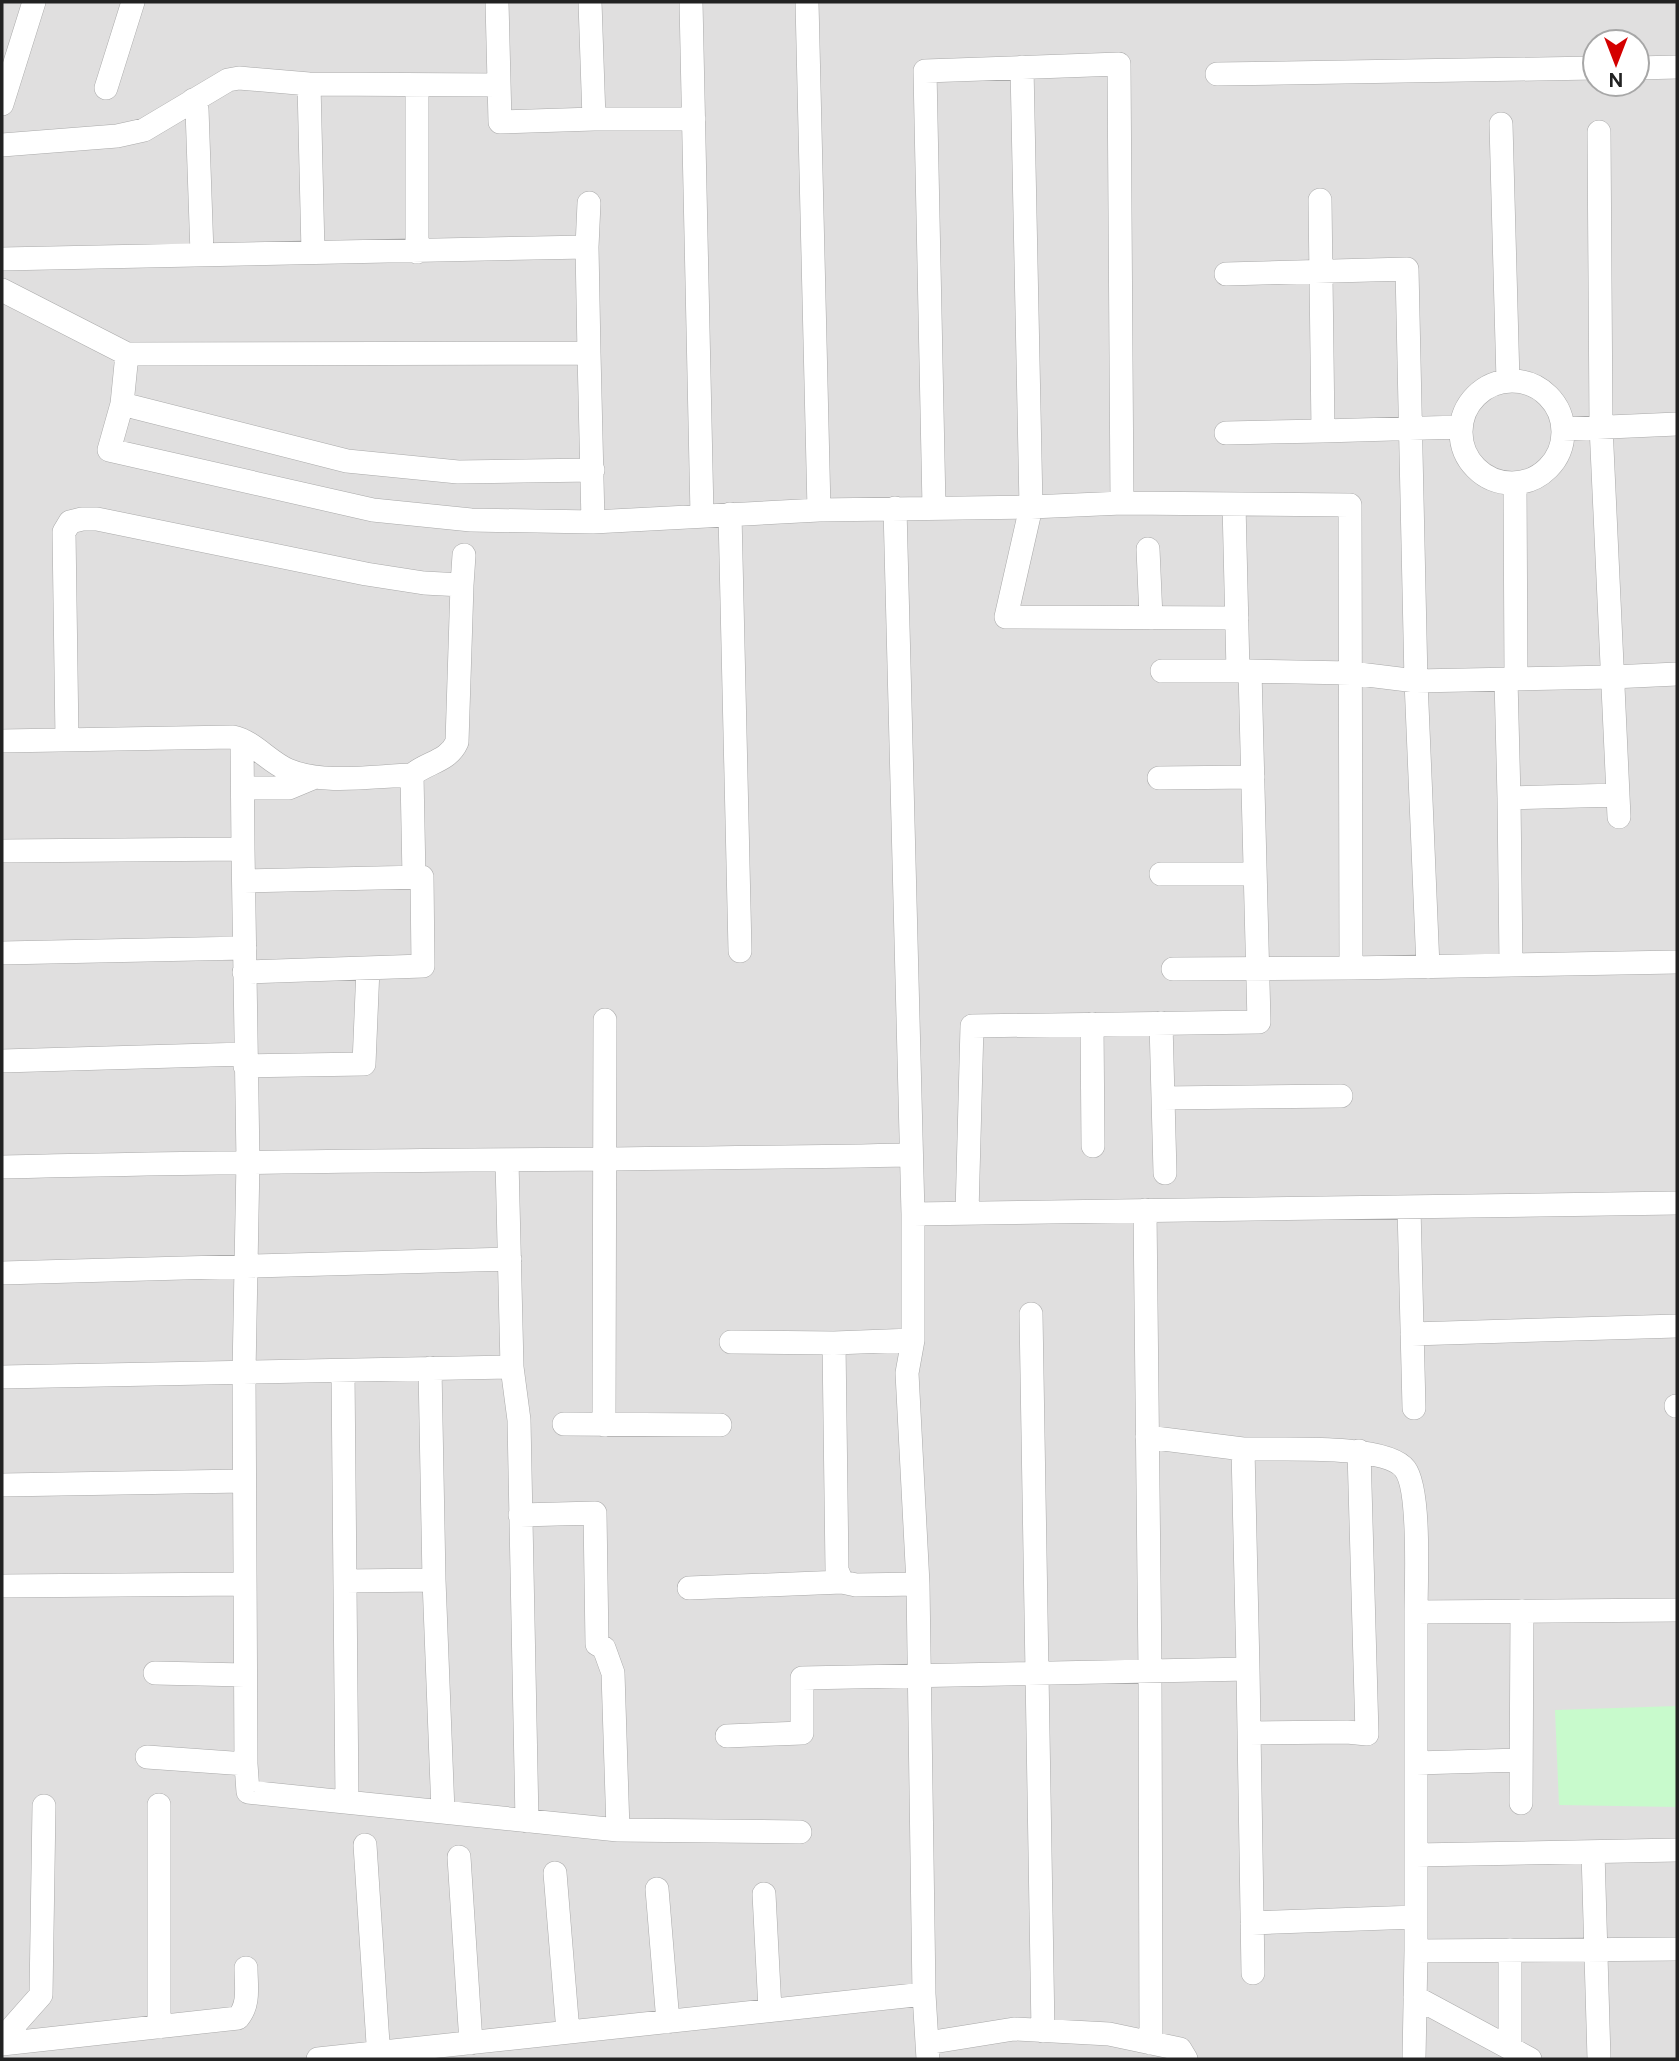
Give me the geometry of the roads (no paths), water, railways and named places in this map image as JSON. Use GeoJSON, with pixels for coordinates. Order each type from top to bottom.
{"type":"FeatureCollection","features":[{"type":"Feature","properties":{"kind":"street"},"geometry":{"type":"LineString","coordinates":[[2,104],[34,2]]}},
{"type":"Feature","properties":{"kind":"street"},"geometry":{"type":"LineString","coordinates":[[106,88],[133,2]]}},
{"type":"Feature","properties":{"kind":"street"},"geometry":{"type":"LineString","coordinates":[[497,2],[500,122],[694,119]]}},
{"type":"Feature","properties":{"kind":"street"},"geometry":{"type":"LineString","coordinates":[[590,2],[594,119]]}},
{"type":"Feature","properties":{"kind":"street"},"geometry":{"type":"LineString","coordinates":[[691,2],[702,515]]}},
{"type":"Feature","properties":{"kind":"street"},"geometry":{"type":"LineString","coordinates":[[807,2],[819,510]]}},
{"type":"Feature","properties":{"kind":"street"},"geometry":{"type":"LineString","coordinates":[[933,507],[925,71],[1119,64],[1122,503]]}},
{"type":"Feature","properties":{"kind":"street"},"geometry":{"type":"LineString","coordinates":[[1022,67],[1031,507],[1006,617],[1237,618]]}},
{"type":"Feature","properties":{"kind":"street"},"geometry":{"type":"LineString","coordinates":[[1651,68],[1677,67]]}},
{"type":"Feature","properties":{"kind":"street"},"geometry":{"type":"LineString","coordinates":[[1217,74],[1581,68]]}},
{"type":"Feature","properties":{"kind":"street"},"geometry":{"type":"LineString","coordinates":[[2,145],[117,136],[144,130],[228,80],[239,78],[309,84],[499,85]]}},
{"type":"Feature","properties":{"kind":"street"},"geometry":{"type":"LineString","coordinates":[[309,84],[313,252]]}},
{"type":"Feature","properties":{"kind":"street"},"geometry":{"type":"LineString","coordinates":[[417,86],[417,252]]}},
{"type":"Feature","properties":{"kind":"street"},"geometry":{"type":"LineString","coordinates":[[193,100],[197,109],[202,254]]}},
{"type":"Feature","properties":{"kind":"street"},"geometry":{"type":"LineString","coordinates":[[1501,124],[1508,381]]}},
{"type":"Feature","properties":{"kind":"street"},"geometry":{"type":"LineString","coordinates":[[1509,798],[1618,806],[1601,426],[1599,132]]}},
{"type":"Feature","properties":{"kind":"street"},"geometry":{"type":"LineString","coordinates":[[1321,200],[1323,431]]}},
{"type":"Feature","properties":{"kind":"street"},"geometry":{"type":"LineString","coordinates":[[589,203],[587,247],[593,522]]}},
{"type":"Feature","properties":{"kind":"street"},"geometry":{"type":"LineString","coordinates":[[2,259],[587,247]]}},
{"type":"Feature","properties":{"kind":"street"},"geometry":{"type":"LineString","coordinates":[[1226,274],[1407,269],[1416,681],[1428,967]]}},
{"type":"Feature","properties":{"kind":"street"},"geometry":{"type":"LineString","coordinates":[[2,290],[127,354],[589,354]]}},
{"type":"Feature","properties":{"kind":"street"},"geometry":{"type":"LineString","coordinates":[[127,354],[122,404],[109,450],[373,510],[471,520],[593,522],[702,515],[933,507],[1122,503],[1350,505],[1351,968]]}},
{"type":"Feature","properties":{"kind":"street"},"geometry":{"type":"LineString","coordinates":[[1508,381],[1525,383],[1546,394],[1560,413],[1562,445],[1556,460],[1531,480],[1515,483],[1498,481],[1482,474],[1469,461],[1462,444],[1461,427],[1464,413],[1477,396],[1494,384],[1508,381]]}},
{"type":"Feature","properties":{"kind":"street"},"geometry":{"type":"LineString","coordinates":[[122,404],[347,461],[458,472],[593,470]]}},
{"type":"Feature","properties":{"kind":"street"},"geometry":{"type":"LineString","coordinates":[[1563,429],[1677,424]]}},
{"type":"Feature","properties":{"kind":"street"},"geometry":{"type":"LineString","coordinates":[[1226,433],[1461,427]]}},
{"type":"Feature","properties":{"kind":"street"},"geometry":{"type":"LineString","coordinates":[[1511,965],[1509,798],[1515,483]]}},
{"type":"Feature","properties":{"kind":"street"},"geometry":{"type":"LineString","coordinates":[[967,1213],[972,1026],[1259,1022],[1253,777],[1237,618],[1234,504]]}},
{"type":"Feature","properties":{"kind":"street"},"geometry":{"type":"LineString","coordinates":[[895,508],[913,1214],[913,1340],[907,1373],[918,1584],[927,2051],[1014,2029],[1109,2034],[1180,2049],[1186,2059]]}},
{"type":"Feature","properties":{"kind":"street"},"geometry":{"type":"LineString","coordinates":[[730,514],[740,951]]}},
{"type":"Feature","properties":{"kind":"street"},"geometry":{"type":"LineString","coordinates":[[66,739],[64,532],[70,522],[82,519],[97,520],[366,574],[424,583],[462,585]]}},
{"type":"Feature","properties":{"kind":"street"},"geometry":{"type":"LineString","coordinates":[[1148,549],[1151,618]]}},
{"type":"Feature","properties":{"kind":"street"},"geometry":{"type":"LineString","coordinates":[[2,741],[228,737],[242,740],[280,767],[313,778],[412,775],[422,766],[444,759],[457,742],[464,555]]}},
{"type":"Feature","properties":{"kind":"street"},"geometry":{"type":"LineString","coordinates":[[1162,671],[1351,673],[1416,681],[1677,674]]}},
{"type":"Feature","properties":{"kind":"street"},"geometry":{"type":"LineString","coordinates":[[242,740],[248,1161],[244,1373],[248,1792],[618,1830],[800,1832]]}},
{"type":"Feature","properties":{"kind":"street"},"geometry":{"type":"LineString","coordinates":[[412,775],[414,878]]}},
{"type":"Feature","properties":{"kind":"street"},"geometry":{"type":"LineString","coordinates":[[1159,778],[1253,777]]}},
{"type":"Feature","properties":{"kind":"street"},"geometry":{"type":"LineString","coordinates":[[243,788],[289,788],[313,778]]}},
{"type":"Feature","properties":{"kind":"street"},"geometry":{"type":"LineString","coordinates":[[2,850],[243,849]]}},
{"type":"Feature","properties":{"kind":"street"},"geometry":{"type":"LineString","coordinates":[[1161,874],[1255,874]]}},
{"type":"Feature","properties":{"kind":"street"},"geometry":{"type":"LineString","coordinates":[[244,881],[422,877],[423,966],[244,972]]}},
{"type":"Feature","properties":{"kind":"street"},"geometry":{"type":"LineString","coordinates":[[2,953],[245,948]]}},
{"type":"Feature","properties":{"kind":"street"},"geometry":{"type":"LineString","coordinates":[[1173,969],[1257,970],[1677,962]]}},
{"type":"Feature","properties":{"kind":"street"},"geometry":{"type":"LineString","coordinates":[[2,1061],[245,1060],[364,1064],[368,968]]}},
{"type":"Feature","properties":{"kind":"street"},"geometry":{"type":"LineString","coordinates":[[604,1424],[605,1020]]}},
{"type":"Feature","properties":{"kind":"street"},"geometry":{"type":"LineString","coordinates":[[1092,1024],[1093,1146]]}},
{"type":"Feature","properties":{"kind":"street"},"geometry":{"type":"LineString","coordinates":[[1161,1024],[1165,1173]]}},
{"type":"Feature","properties":{"kind":"street"},"geometry":{"type":"LineString","coordinates":[[1163,1098],[1341,1096]]}},
{"type":"Feature","properties":{"kind":"street"},"geometry":{"type":"LineString","coordinates":[[2,1167],[248,1161],[606,1161],[911,1155]]}},
{"type":"Feature","properties":{"kind":"street"},"geometry":{"type":"LineString","coordinates":[[507,1161],[512,1367],[519,1420],[527,1821]]}},
{"type":"Feature","properties":{"kind":"street"},"geometry":{"type":"LineString","coordinates":[[913,1214],[1677,1203]]}},
{"type":"Feature","properties":{"kind":"street"},"geometry":{"type":"LineString","coordinates":[[1409,1207],[1413,1408]]}},
{"type":"Feature","properties":{"kind":"street"},"geometry":{"type":"LineString","coordinates":[[1145,1210],[1151,2043]]}},
{"type":"Feature","properties":{"kind":"street"},"geometry":{"type":"LineString","coordinates":[[2,1273],[509,1259]]}},
{"type":"Feature","properties":{"kind":"street"},"geometry":{"type":"LineString","coordinates":[[1031,1314],[1043,2031]]}},
{"type":"Feature","properties":{"kind":"street"},"geometry":{"type":"LineString","coordinates":[[1412,1334],[1677,1326]]}},
{"type":"Feature","properties":{"kind":"street"},"geometry":{"type":"LineString","coordinates":[[731,1342],[913,1340]]}},
{"type":"Feature","properties":{"kind":"street"},"geometry":{"type":"LineString","coordinates":[[834,1342],[837,1570],[842,1582]]}},
{"type":"Feature","properties":{"kind":"street"},"geometry":{"type":"LineString","coordinates":[[2,1377],[512,1367]]}},
{"type":"Feature","properties":{"kind":"street"},"geometry":{"type":"LineString","coordinates":[[430,1368],[434,1580],[443,1812]]}},
{"type":"Feature","properties":{"kind":"street"},"geometry":{"type":"LineString","coordinates":[[343,1372],[347,1801]]}},
{"type":"Feature","properties":{"kind":"street"},"geometry":{"type":"LineString","coordinates":[[564,1424],[720,1425]]}},
{"type":"Feature","properties":{"kind":"street"},"geometry":{"type":"LineString","coordinates":[[1147,1437],[1243,1449],[1359,1451],[1405,1468],[1414,1491],[1416,1612],[1414,2059]]}},
{"type":"Feature","properties":{"kind":"street"},"geometry":{"type":"LineString","coordinates":[[1243,1449],[1253,1973]]}},
{"type":"Feature","properties":{"kind":"street"},"geometry":{"type":"LineString","coordinates":[[1249,1733],[1367,1734],[1359,1451]]}},
{"type":"Feature","properties":{"kind":"street"},"geometry":{"type":"LineString","coordinates":[[2,1485],[244,1481]]}},
{"type":"Feature","properties":{"kind":"street"},"geometry":{"type":"LineString","coordinates":[[520,1515],[595,1513],[597,1644],[604,1648],[613,1673],[618,1830]]}},
{"type":"Feature","properties":{"kind":"street"},"geometry":{"type":"LineString","coordinates":[[346,1581],[434,1580]]}},
{"type":"Feature","properties":{"kind":"street"},"geometry":{"type":"LineString","coordinates":[[689,1588],[842,1582],[856,1585],[918,1584]]}},
{"type":"Feature","properties":{"kind":"street"},"geometry":{"type":"LineString","coordinates":[[2,1586],[245,1584]]}},
{"type":"Feature","properties":{"kind":"street"},"geometry":{"type":"LineString","coordinates":[[1416,1612],[1677,1610]]}},
{"type":"Feature","properties":{"kind":"street"},"geometry":{"type":"LineString","coordinates":[[1521,1803],[1522,1611]]}},
{"type":"Feature","properties":{"kind":"street"},"geometry":{"type":"LineString","coordinates":[[727,1736],[802,1733],[802,1678],[1248,1669]]}},
{"type":"Feature","properties":{"kind":"street"},"geometry":{"type":"LineString","coordinates":[[155,1673],[245,1675]]}},
{"type":"Feature","properties":{"kind":"street"},"geometry":{"type":"LineString","coordinates":[[147,1757],[246,1764]]}},
{"type":"Feature","properties":{"kind":"street"},"geometry":{"type":"LineString","coordinates":[[1416,1763],[1521,1760]]}},
{"type":"Feature","properties":{"kind":"street"},"geometry":{"type":"LineString","coordinates":[[159,1805],[159,2027]]}},
{"type":"Feature","properties":{"kind":"street"},"geometry":{"type":"LineString","coordinates":[[2,2042],[41,1995],[44,1806]]}},
{"type":"Feature","properties":{"kind":"street"},"geometry":{"type":"LineString","coordinates":[[365,1845],[379,2056]]}},
{"type":"Feature","properties":{"kind":"street"},"geometry":{"type":"LineString","coordinates":[[1416,1856],[1677,1850]]}},
{"type":"Feature","properties":{"kind":"street"},"geometry":{"type":"LineString","coordinates":[[1593,1852],[1599,2059]]}},
{"type":"Feature","properties":{"kind":"street"},"geometry":{"type":"LineString","coordinates":[[459,1857],[471,2043]]}},
{"type":"Feature","properties":{"kind":"street"},"geometry":{"type":"LineString","coordinates":[[555,1873],[568,2032]]}},
{"type":"Feature","properties":{"kind":"street"},"geometry":{"type":"LineString","coordinates":[[657,1889],[668,2022]]}},
{"type":"Feature","properties":{"kind":"street"},"geometry":{"type":"LineString","coordinates":[[764,1894],[770,2010]]}},
{"type":"Feature","properties":{"kind":"street"},"geometry":{"type":"LineString","coordinates":[[1252,1923],[1416,1917]]}},
{"type":"Feature","properties":{"kind":"street"},"geometry":{"type":"LineString","coordinates":[[1416,1951],[1677,1949]]}},
{"type":"Feature","properties":{"kind":"street"},"geometry":{"type":"LineString","coordinates":[[1510,1950],[1520,2054]]}},
{"type":"Feature","properties":{"kind":"street"},"geometry":{"type":"LineString","coordinates":[[2,2042],[238,2018],[244,2012],[247,2001],[246,1968]]}},
{"type":"Feature","properties":{"kind":"street"},"geometry":{"type":"LineString","coordinates":[[318,2059],[379,2056],[471,2043],[924,1994]]}},
{"type":"Feature","properties":{"kind":"street"},"geometry":{"type":"LineString","coordinates":[[1415,1997],[1520,2054]]}}]}
